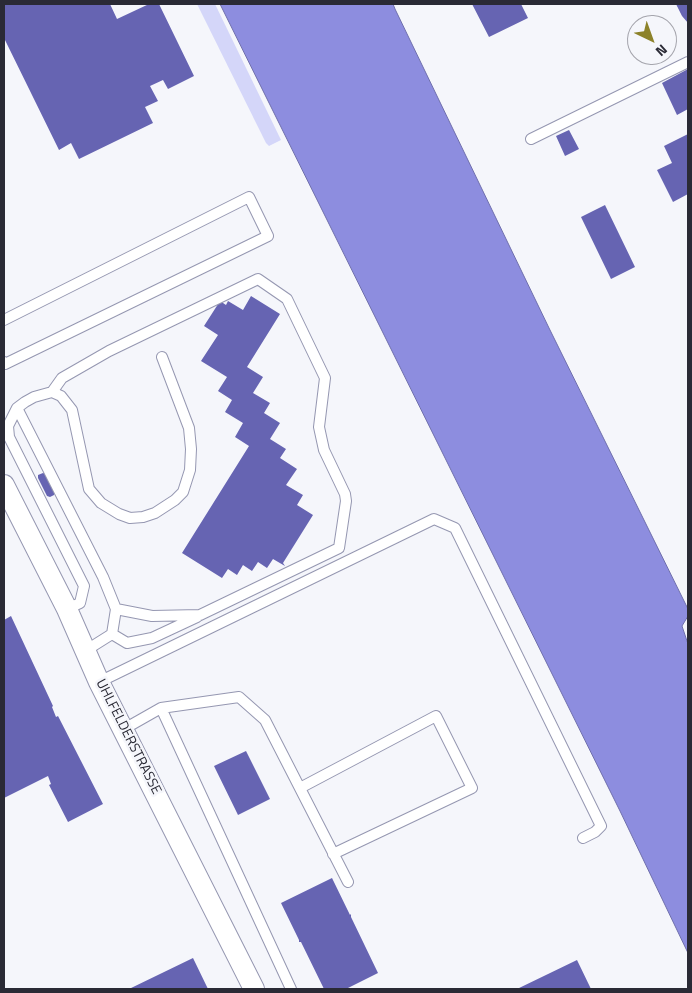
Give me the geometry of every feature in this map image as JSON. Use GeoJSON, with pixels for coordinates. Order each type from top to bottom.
{"type":"FeatureCollection","features":[{"type":"Feature","properties":{"kind":"street","name":"UHLFELDERSTRASSE"},"geometry":{"type":"LineString","coordinates":[[4,485],[67,609],[100,682],[254,989]]}},
{"type":"Feature","properties":{"kind":"lane"},"geometry":{"type":"LineString","coordinates":[[531,139],[688,62]]}},
{"type":"Feature","properties":{"kind":"lane"},"geometry":{"type":"LineString","coordinates":[[4,320],[249,197],[268,236],[5,364],[4,362]]}},
{"type":"Feature","properties":{"kind":"lane"},"geometry":{"type":"LineString","coordinates":[[67,609],[80,603],[84,586],[9,437],[8,426],[17,408],[34,397],[52,392],[62,378],[109,351],[258,279],[287,299],[325,378],[319,427],[324,450],[345,494],[346,501],[339,548],[152,638],[127,643],[112,634]]}},
{"type":"Feature","properties":{"kind":"lane"},"geometry":{"type":"LineString","coordinates":[[52,392],[61,396],[72,410],[89,489],[101,503],[119,514],[130,518],[143,517],[155,513],[175,500],[183,492],[190,470],[189,428],[162,357]]}},
{"type":"Feature","properties":{"kind":"lane"},"geometry":{"type":"LineString","coordinates":[[17,408],[103,577],[116,609],[112,634],[85,651]]}},
{"type":"Feature","properties":{"kind":"lane"},"geometry":{"type":"LineString","coordinates":[[100,682],[434,518],[455,528],[601,826],[595,832],[583,838]]}},
{"type":"Feature","properties":{"kind":"lane"},"geometry":{"type":"LineString","coordinates":[[116,609],[152,616],[200,615]]}},
{"type":"Feature","properties":{"kind":"lane"},"geometry":{"type":"LineString","coordinates":[[124,729],[161,708],[239,697],[265,720],[348,882]]}},
{"type":"Feature","properties":{"kind":"lane"},"geometry":{"type":"LineString","coordinates":[[161,708],[291,989]]}},
{"type":"Feature","properties":{"kind":"lane"},"geometry":{"type":"LineString","coordinates":[[300,788],[436,716],[472,788],[334,854]]}},
{"type":"Feature","properties":{"kind":"shaded area"},"geometry":{"type":"Polygon","coordinates":[[[197,4],[215,4],[281,140],[269,146],[266,143],[197,4]]]}},
{"type":"Feature","properties":{"kind":"shaded area"},"geometry":{"type":"Polygon","coordinates":[[[220,4],[393,4],[549,328],[688,609],[688,616],[682,626],[688,644],[688,953],[620,811],[220,4]]]}},
{"type":"Feature","properties":{"kind":"building"},"geometry":{"type":"Polygon","coordinates":[[[4,4],[110,4],[117,19],[149,4],[159,4],[194,76],[168,89],[163,80],[150,86],[158,101],[145,107],[153,123],[79,159],[71,143],[59,150],[4,38],[4,4]]]}},
{"type":"Feature","properties":{"kind":"building"},"geometry":{"type":"Polygon","coordinates":[[[472,4],[521,4],[528,18],[489,37],[472,4]]]}},
{"type":"Feature","properties":{"kind":"building"},"geometry":{"type":"Polygon","coordinates":[[[676,4],[688,4],[688,23],[682,16],[676,4]]]}},
{"type":"Feature","properties":{"kind":"building"},"geometry":{"type":"Polygon","coordinates":[[[688,69],[688,109],[677,115],[662,83],[688,69]]]}},
{"type":"Feature","properties":{"kind":"building"},"geometry":{"type":"Polygon","coordinates":[[[569,130],[579,149],[565,156],[556,136],[569,130]]]}},
{"type":"Feature","properties":{"kind":"building"},"geometry":{"type":"Polygon","coordinates":[[[688,134],[688,194],[673,202],[657,170],[672,163],[664,146],[688,134]]]}},
{"type":"Feature","properties":{"kind":"building"},"geometry":{"type":"Polygon","coordinates":[[[605,205],[635,267],[611,279],[581,217],[605,205]]]}},
{"type":"Feature","properties":{"kind":"building"},"geometry":{"type":"Polygon","coordinates":[[[251,296],[280,314],[247,367],[263,377],[253,393],[270,403],[264,413],[280,423],[270,439],[286,449],[280,458],[297,469],[286,485],[303,495],[297,505],[313,515],[283,563],[285,566],[273,559],[267,568],[258,562],[252,571],[243,565],[237,575],[228,569],[222,578],[182,553],[249,446],[235,437],[243,423],[225,412],[232,400],[218,391],[227,377],[201,361],[218,335],[204,326],[220,301],[226,305],[228,301],[243,310],[251,296]]]}},
{"type":"Feature","properties":{"kind":"building"},"geometry":{"type":"Polygon","coordinates":[[[46,474],[55,492],[50,497],[47,496],[38,478],[38,475],[46,474]]]}},
{"type":"Feature","properties":{"kind":"building"},"geometry":{"type":"Polygon","coordinates":[[[11,616],[53,706],[56,717],[58,716],[103,804],[68,822],[49,785],[51,784],[48,776],[4,798],[4,620],[11,616]]]}},
{"type":"Feature","properties":{"kind":"building"},"geometry":{"type":"Polygon","coordinates":[[[246,751],[270,799],[238,815],[214,766],[246,751]]]}},
{"type":"Feature","properties":{"kind":"building"},"geometry":{"type":"Polygon","coordinates":[[[332,878],[378,973],[346,989],[324,989],[281,903],[332,878]]]}},
{"type":"Feature","properties":{"kind":"building"},"geometry":{"type":"Polygon","coordinates":[[[193,958],[208,989],[129,989],[193,958]]]}},
{"type":"Feature","properties":{"kind":"building"},"geometry":{"type":"Polygon","coordinates":[[[577,960],[591,989],[517,989],[577,960]]]}}]}
